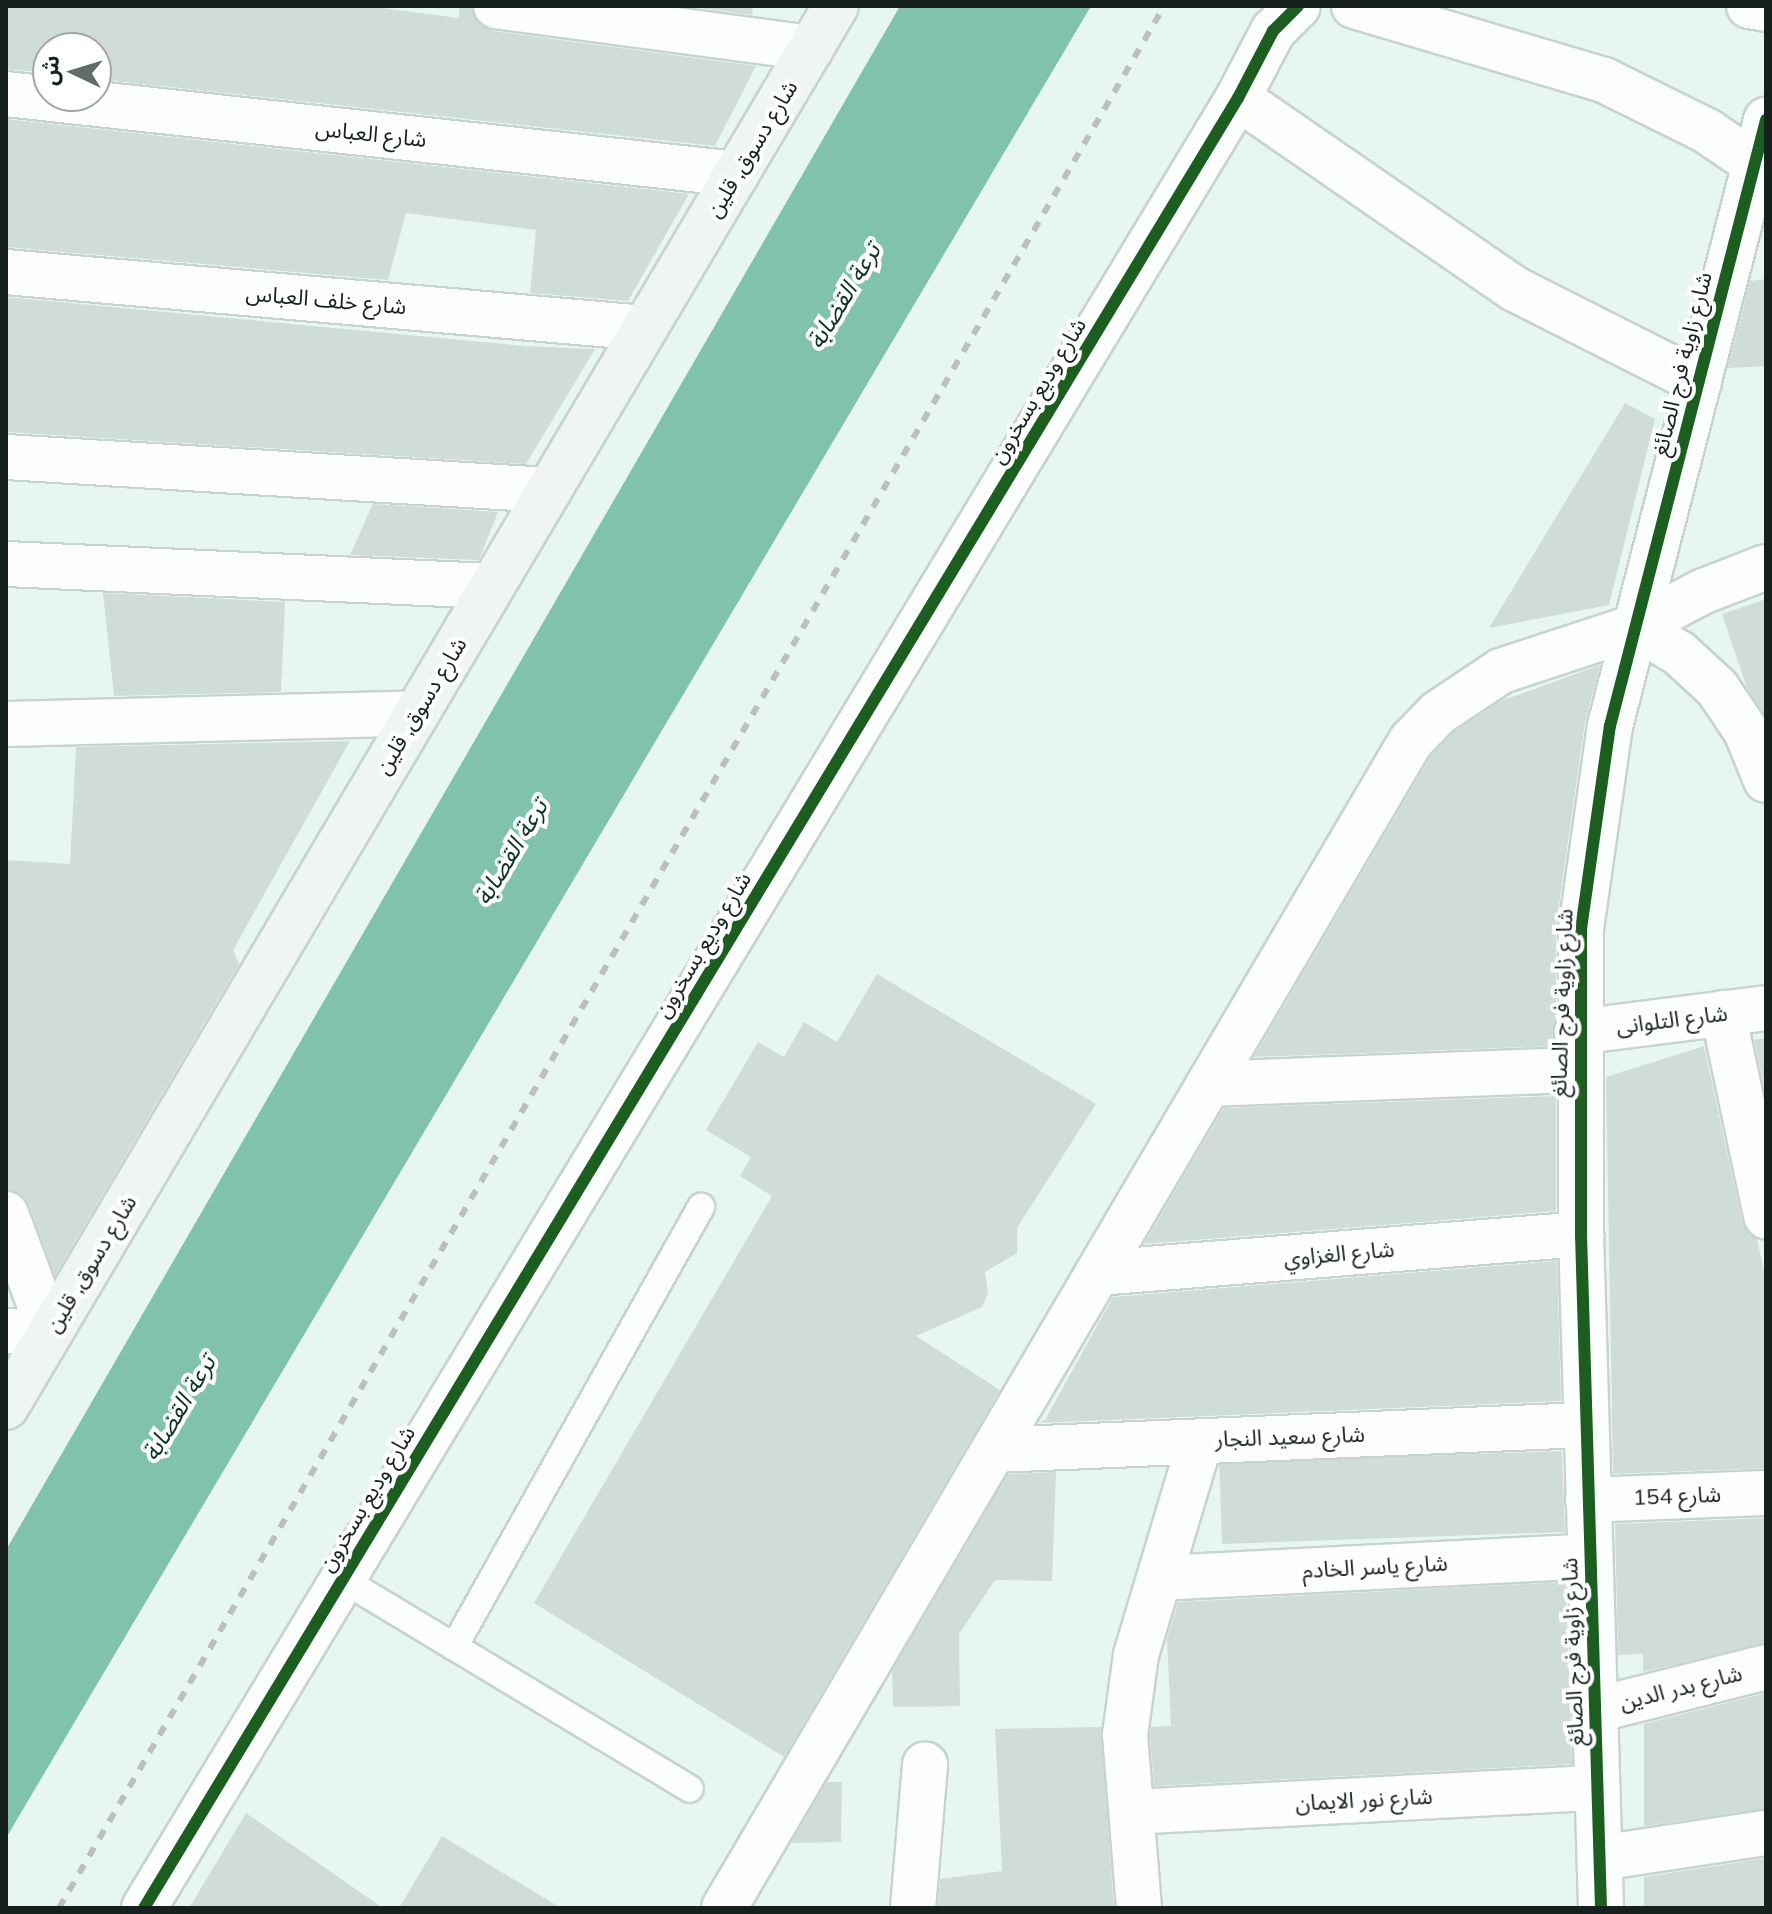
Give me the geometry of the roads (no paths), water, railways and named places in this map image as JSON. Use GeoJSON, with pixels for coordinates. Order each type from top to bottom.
{"type":"FeatureCollection","features":[{"type":"Feature","properties":{"kind":"main road","name":"شارع دسوق, قلين"},"geometry":{"type":"LineString","coordinates":[[6,1407],[836,6]]}},
{"type":"Feature","properties":{"kind":"street"},"geometry":{"type":"LineString","coordinates":[[496,6],[811,48]]}},
{"type":"Feature","properties":{"kind":"street"},"geometry":{"type":"LineString","coordinates":[[1354,6],[1604,80],[1707,131],[1755,164]]}},
{"type":"Feature","properties":{"kind":"street"},"geometry":{"type":"LineString","coordinates":[[1749,6],[1766,9]]}},
{"type":"Feature","properties":{"kind":"street","name":"شارع وديع بسخرون"},"geometry":{"type":"LineString","coordinates":[[144,1908],[1238,98],[1280,14]]}},
{"type":"Feature","properties":{"kind":"street","name":"شارع العباس"},"geometry":{"type":"LineString","coordinates":[[6,94],[737,174]]}},
{"type":"Feature","properties":{"kind":"street"},"geometry":{"type":"LineString","coordinates":[[1238,98],[1515,289],[1699,382]]}},
{"type":"Feature","properties":{"kind":"street","name":"شارع زاوية فرج الصائغ"},"geometry":{"type":"LineString","coordinates":[[1601,1908],[1585,1425],[1577,1051],[1593,827],[1635,627],[1766,120]]}},
{"type":"Feature","properties":{"kind":"street","name":"شارع خلف العباس"},"geometry":{"type":"LineString","coordinates":[[6,272],[645,328]]}},
{"type":"Feature","properties":{"kind":"street"},"geometry":{"type":"LineString","coordinates":[[6,457],[549,490]]}},
{"type":"Feature","properties":{"kind":"street"},"geometry":{"type":"LineString","coordinates":[[6,564],[492,586]]}},
{"type":"Feature","properties":{"kind":"street"},"geometry":{"type":"LineString","coordinates":[[724,1908],[1411,741],[1467,690],[1501,671],[1635,627],[1704,591],[1766,567]]}},
{"type":"Feature","properties":{"kind":"street"},"geometry":{"type":"LineString","coordinates":[[1635,627],[1679,653],[1717,688],[1746,731],[1766,780]]}},
{"type":"Feature","properties":{"kind":"street"},"geometry":{"type":"LineString","coordinates":[[6,724],[417,713]]}},
{"type":"Feature","properties":{"kind":"street","name":"شارع التلوانى"},"geometry":{"type":"LineString","coordinates":[[1209,1084],[1577,1051],[1723,1013],[1766,1008]]}},
{"type":"Feature","properties":{"kind":"street"},"geometry":{"type":"LineString","coordinates":[[1723,1013],[1766,1216]]}},
{"type":"Feature","properties":{"kind":"street"},"geometry":{"type":"LineString","coordinates":[[6,1214],[50,1332],[6,1331]]}},
{"type":"Feature","properties":{"kind":"street","name":"شارع الغزاوي"},"geometry":{"type":"LineString","coordinates":[[1098,1273],[1581,1234]]}},
{"type":"Feature","properties":{"kind":"street","name":"شارع سعيد النجار"},"geometry":{"type":"LineString","coordinates":[[995,1450],[1585,1425]]}},
{"type":"Feature","properties":{"kind":"street"},"geometry":{"type":"LineString","coordinates":[[1139,1908],[1125,1735],[1136,1655],[1200,1441]]}},
{"type":"Feature","properties":{"kind":"street","name":"شارع 154"},"geometry":{"type":"LineString","coordinates":[[1588,1500],[1766,1493]]}},
{"type":"Feature","properties":{"kind":"street","name":"شارع ياسر الخادم"},"geometry":{"type":"LineString","coordinates":[[1160,1578],[1589,1556]]}},
{"type":"Feature","properties":{"kind":"street","name":"شارع بدر الدين"},"geometry":{"type":"LineString","coordinates":[[1595,1710],[1766,1667]]}},
{"type":"Feature","properties":{"kind":"street"},"geometry":{"type":"LineString","coordinates":[[913,1908],[925,1765]]}},
{"type":"Feature","properties":{"kind":"street","name":"شارع نور الايمان"},"geometry":{"type":"LineString","coordinates":[[1132,1812],[1597,1788]]}},
{"type":"Feature","properties":{"kind":"street"},"geometry":{"type":"LineString","coordinates":[[1600,1858],[1766,1833]]}},
{"type":"Feature","properties":{"kind":"lane"},"geometry":{"type":"LineString","coordinates":[[454,1647],[701,1207]]}},
{"type":"Feature","properties":{"kind":"lane"},"geometry":{"type":"LineString","coordinates":[[342,1579],[690,1789]]}},
{"type":"Feature","properties":{"kind":"water","name":"ترعة القضابة"},"geometry":{"type":"Polygon","coordinates":[[[900,6],[1091,6],[6,1838],[6,1550],[900,6]]]}},
{"type":"Feature","properties":{"kind":"railway"},"geometry":{"type":"LineString","coordinates":[[59,1908],[1164,6]]}}]}
